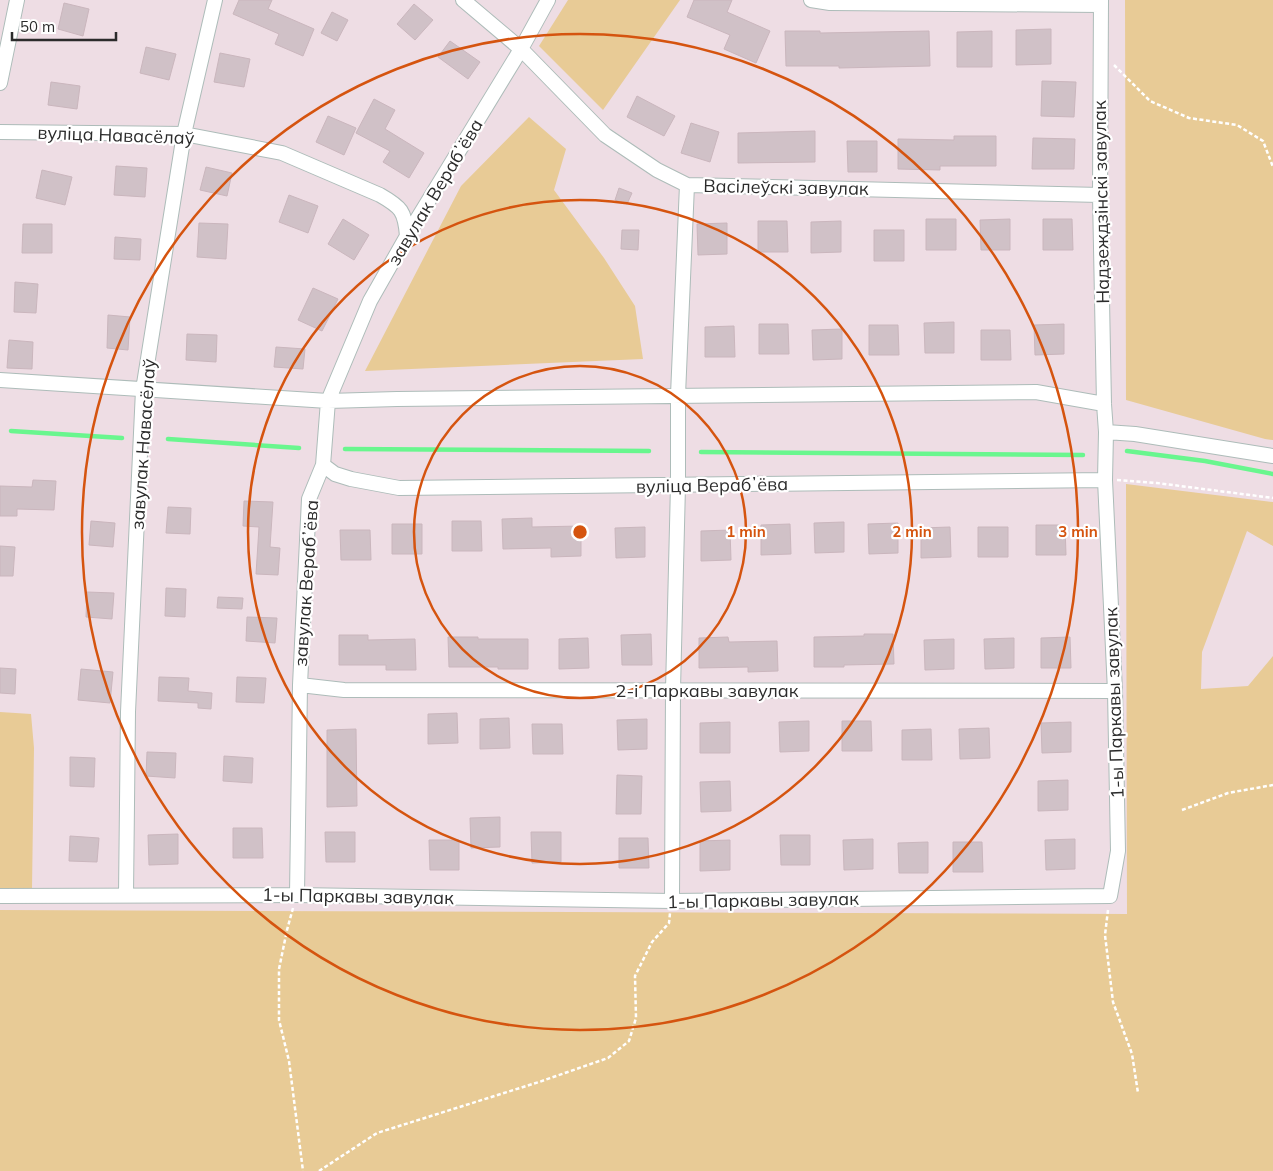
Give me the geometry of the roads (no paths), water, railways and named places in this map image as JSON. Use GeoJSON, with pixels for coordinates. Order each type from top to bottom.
{"type":"FeatureCollection","features":[{"type":"Feature","properties":{"kind":"street"},"geometry":{"type":"LineString","coordinates":[[0,82],[18,0]]}},
{"type":"Feature","properties":{"kind":"street","name":"завулак Навасёлаў"},"geometry":{"type":"LineString","coordinates":[[126,894],[128,712],[144,390],[184,134],[215,0]]}},
{"type":"Feature","properties":{"kind":"street","name":"Васілеўскі завулак"},"geometry":{"type":"LineString","coordinates":[[463,0],[521,49],[605,135],[657,170],[687,185],[1100,195]]}},
{"type":"Feature","properties":{"kind":"street","name":"завулак Верабʼёва"},"geometry":{"type":"LineString","coordinates":[[297,895],[300,685],[309,499],[323,465],[328,401],[370,301],[521,49],[548,0]]}},
{"type":"Feature","properties":{"kind":"street"},"geometry":{"type":"LineString","coordinates":[[811,0],[830,3],[1101,2]]}},
{"type":"Feature","properties":{"kind":"street","name":"Надзеждзінскі завулак"},"geometry":{"type":"LineString","coordinates":[[1101,2],[1100,195],[1106,432]]}},
{"type":"Feature","properties":{"kind":"street","name":"вуліца Навасёлаў"},"geometry":{"type":"LineString","coordinates":[[0,132],[184,134],[282,153],[380,195],[395,204],[404,214],[408,236]]}},
{"type":"Feature","properties":{"kind":"street"},"geometry":{"type":"LineString","coordinates":[[672,901],[673,690],[678,485],[678,395],[687,185]]}},
{"type":"Feature","properties":{"kind":"street"},"geometry":{"type":"LineString","coordinates":[[0,380],[328,401],[397,398],[1036,392],[1104,404]]}},
{"type":"Feature","properties":{"kind":"street"},"geometry":{"type":"LineString","coordinates":[[1106,432],[1136,434],[1273,456]]}},
{"type":"Feature","properties":{"kind":"street","name":"1-ы Паркавы завулак"},"geometry":{"type":"LineString","coordinates":[[0,896],[126,894],[297,895],[672,901],[1110,896],[1118,851],[1115,691],[1106,480],[1106,432]]}},
{"type":"Feature","properties":{"kind":"street","name":"вуліца Верабʼёва"},"geometry":{"type":"LineString","coordinates":[[323,465],[335,474],[351,479],[398,488],[1106,480]]}},
{"type":"Feature","properties":{"kind":"street","name":"2-і Паркавы завулак"},"geometry":{"type":"LineString","coordinates":[[300,685],[344,690],[1115,691]]}},
{"type":"Feature","properties":{"kind":"waterway"},"geometry":{"type":"LineString","coordinates":[[11,431],[122,438]]}},
{"type":"Feature","properties":{"kind":"waterway"},"geometry":{"type":"LineString","coordinates":[[168,439],[299,448]]}},
{"type":"Feature","properties":{"kind":"waterway"},"geometry":{"type":"LineString","coordinates":[[345,449],[649,451]]}},
{"type":"Feature","properties":{"kind":"waterway"},"geometry":{"type":"LineString","coordinates":[[1127,451],[1205,461],[1273,474]]}},
{"type":"Feature","properties":{"kind":"waterway"},"geometry":{"type":"LineString","coordinates":[[701,452],[1083,455]]}}]}
